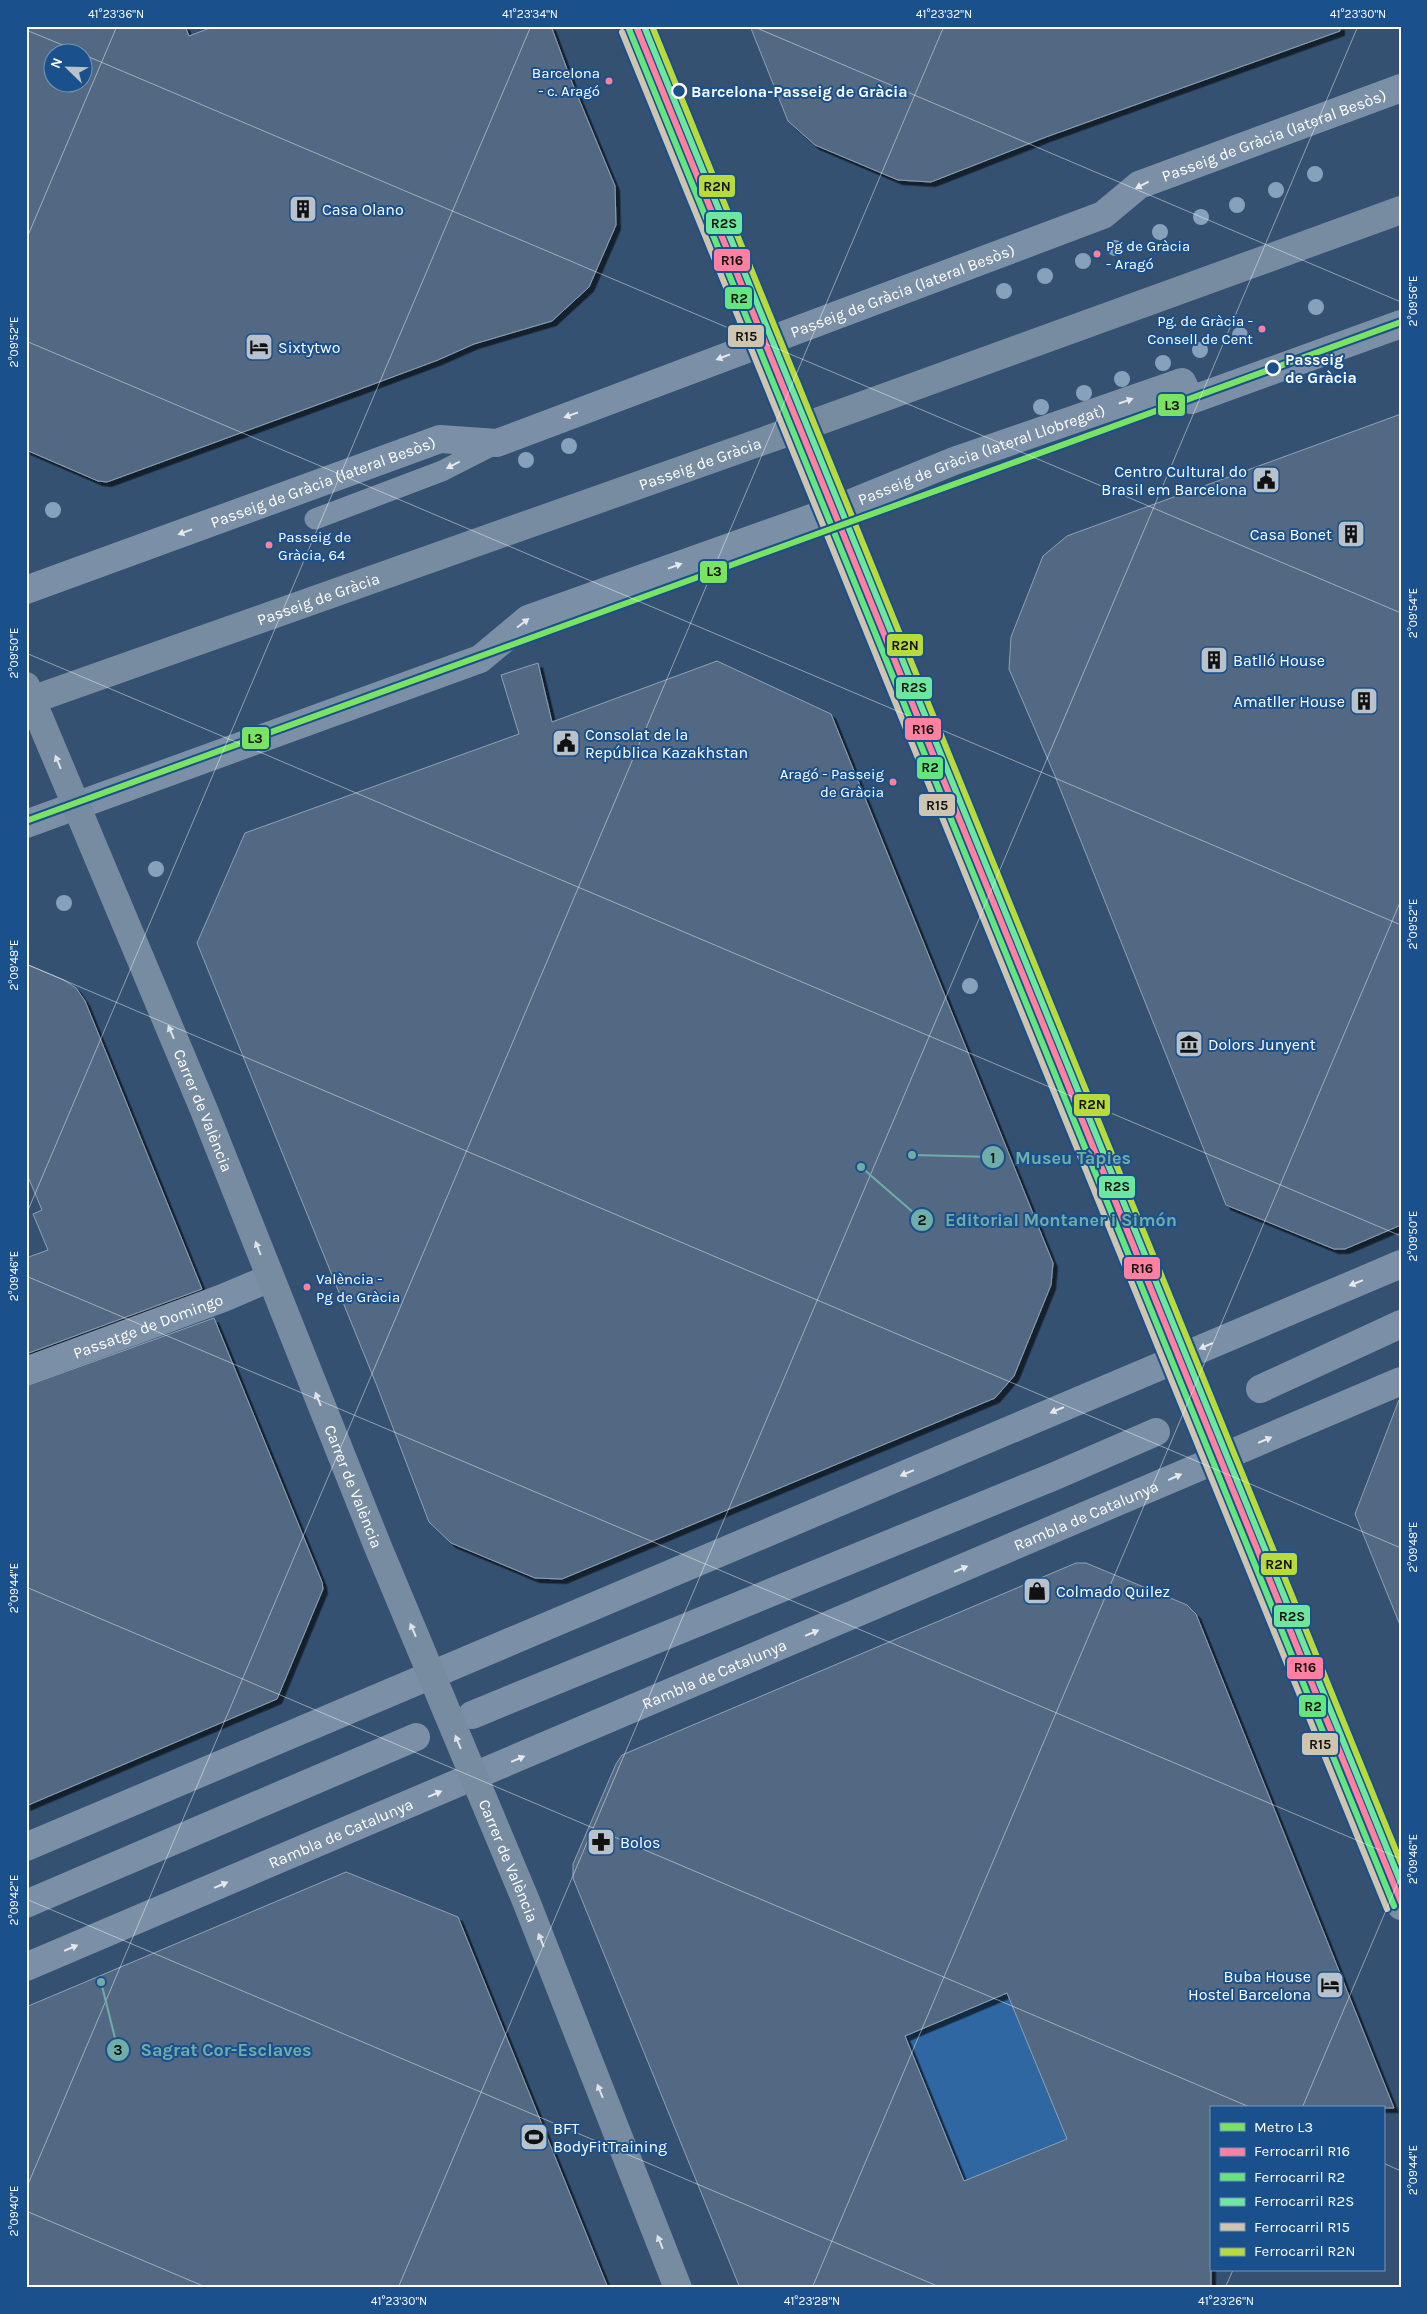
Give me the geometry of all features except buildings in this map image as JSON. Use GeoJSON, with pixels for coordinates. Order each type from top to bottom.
{"type":"FeatureCollection","features":[{"type":"Feature","properties":{"kind":"main road"},"geometry":{"type":"LineString","coordinates":[[641,26],[768,339],[800,428],[1401,1906]]}},
{"type":"Feature","properties":{"kind":"street","name":"Passeig de Gràcia (lateral Besòs)"},"geometry":{"type":"LineString","coordinates":[[26,590],[440,439],[497,443],[768,339],[1103,215],[1139,185],[1401,88]]}},
{"type":"Feature","properties":{"kind":"street","name":"Passeig de Gràcia"},"geometry":{"type":"LineString","coordinates":[[28,696],[800,428],[1401,210]]}},
{"type":"Feature","properties":{"kind":"street","name":"Passeig de Gràcia (lateral Llobregat)"},"geometry":{"type":"LineString","coordinates":[[26,824],[480,659],[528,619],[834,510],[954,461],[1182,382],[1191,400],[1401,324]]}},
{"type":"Feature","properties":{"kind":"street","name":"Carrer de València"},"geometry":{"type":"LineString","coordinates":[[28,696],[204,1110],[378,1547],[526,1901],[678,2288]]}},
{"type":"Feature","properties":{"kind":"street"},"geometry":{"type":"LineString","coordinates":[[26,1848],[1401,1264]]}},
{"type":"Feature","properties":{"kind":"street","name":"Passatge de Domingo"},"geometry":{"type":"LineString","coordinates":[[26,1371],[223,1298],[270,1278]]}},
{"type":"Feature","properties":{"kind":"street"},"geometry":{"type":"LineString","coordinates":[[1260,1389],[1401,1324]]}},
{"type":"Feature","properties":{"kind":"street","name":"Rambla de Catalunya"},"geometry":{"type":"LineString","coordinates":[[26,1967],[1401,1381]]}},
{"type":"Feature","properties":{"kind":"street"},"geometry":{"type":"LineString","coordinates":[[472,1715],[1027,1487],[1156,1432]]}},
{"type":"Feature","properties":{"kind":"street"},"geometry":{"type":"LineString","coordinates":[[26,1904],[416,1738]]}},
{"type":"Feature","properties":{"kind":"lane"},"geometry":{"type":"LineString","coordinates":[[315,519],[442,471],[497,443]]}},
{"type":"Feature","properties":{"kind":"shaded area"},"geometry":{"type":"Polygon","coordinates":[[[1007,1993],[1067,2139],[964,2181],[905,2036],[1007,1993]]]}},
{"type":"Feature","properties":{"kind":"metro line","name":"L3"},"geometry":{"type":"LineString","coordinates":[[26,821],[1401,322]]}},
{"type":"Feature","properties":{"kind":"rail line","name":"R16"},"geometry":{"type":"LineString","coordinates":[[636,26],[1401,1902]]}},
{"type":"Feature","properties":{"kind":"rail line","name":"R2S"},"geometry":{"type":"LineString","coordinates":[[644,26],[1401,1883]]}},
{"type":"Feature","properties":{"kind":"rail line","name":"R2N"},"geometry":{"type":"LineString","coordinates":[[652,26],[1401,1863]]}},
{"type":"Feature","properties":{"kind":"rail line","name":"R2"},"geometry":{"type":"LineString","coordinates":[[629,29],[1394,1906]]}},
{"type":"Feature","properties":{"kind":"rail line","name":"R15"},"geometry":{"type":"LineString","coordinates":[[622,32],[1387,1909]]}},
{"type":"Feature","properties":{"kind":"place","name":"Barcelona - c. Aragó"},"geometry":{"type":"Point","coordinates":[609,81]}},
{"type":"Feature","properties":{"kind":"place","name":"Barcelona-Passeig de Gràcia"},"geometry":{"type":"Point","coordinates":[679,91]}},
{"type":"Feature","properties":{"kind":"place","name":"Casa Olano"},"geometry":{"type":"Point","coordinates":[303,209]}},
{"type":"Feature","properties":{"kind":"place","name":"Pg de Gràcia - Aragó"},"geometry":{"type":"Point","coordinates":[1097,254]}},
{"type":"Feature","properties":{"kind":"place","name":"Pg. de Gràcia - Consell de Cent"},"geometry":{"type":"Point","coordinates":[1262,329]}},
{"type":"Feature","properties":{"kind":"place","name":"Sixtytwo"},"geometry":{"type":"Point","coordinates":[259,347]}},
{"type":"Feature","properties":{"kind":"place","name":"Passeig de Gràcia"},"geometry":{"type":"Point","coordinates":[1273,368]}},
{"type":"Feature","properties":{"kind":"place","name":"Centro Cultural do Brasil em Barcelona"},"geometry":{"type":"Point","coordinates":[1266,480]}},
{"type":"Feature","properties":{"kind":"place","name":"Casa Bonet"},"geometry":{"type":"Point","coordinates":[1351,534]}},
{"type":"Feature","properties":{"kind":"place","name":"Passeig de Gràcia, 64"},"geometry":{"type":"Point","coordinates":[269,545]}},
{"type":"Feature","properties":{"kind":"place","name":"Batlló House"},"geometry":{"type":"Point","coordinates":[1214,660]}},
{"type":"Feature","properties":{"kind":"place","name":"Amatller House"},"geometry":{"type":"Point","coordinates":[1364,701]}},
{"type":"Feature","properties":{"kind":"place","name":"Consolat de la República Kazakhstan"},"geometry":{"type":"Point","coordinates":[566,743]}},
{"type":"Feature","properties":{"kind":"place","name":"Aragó - Passeig de Gràcia"},"geometry":{"type":"Point","coordinates":[893,782]}},
{"type":"Feature","properties":{"kind":"place","name":"Dolors Junyent"},"geometry":{"type":"Point","coordinates":[1189,1044]}},
{"type":"Feature","properties":{"kind":"place","name":"Museu Tàpies"},"geometry":{"type":"Point","coordinates":[912,1155]}},
{"type":"Feature","properties":{"kind":"place","name":"Editorial Montaner i Simón"},"geometry":{"type":"Point","coordinates":[861,1167]}},
{"type":"Feature","properties":{"kind":"place","name":"València - Pg de Gràcia"},"geometry":{"type":"Point","coordinates":[307,1287]}},
{"type":"Feature","properties":{"kind":"place","name":"Colmado Quilez"},"geometry":{"type":"Point","coordinates":[1037,1591]}},
{"type":"Feature","properties":{"kind":"place","name":"Bolos"},"geometry":{"type":"Point","coordinates":[601,1842]}},
{"type":"Feature","properties":{"kind":"place","name":"Sagrat Cor-Esclaves"},"geometry":{"type":"Point","coordinates":[101,1982]}},
{"type":"Feature","properties":{"kind":"place","name":"Buba House Hostel Barcelona"},"geometry":{"type":"Point","coordinates":[1330,1985]}},
{"type":"Feature","properties":{"kind":"place","name":"BFT BodyFitTraining"},"geometry":{"type":"Point","coordinates":[534,2137]}}]}
